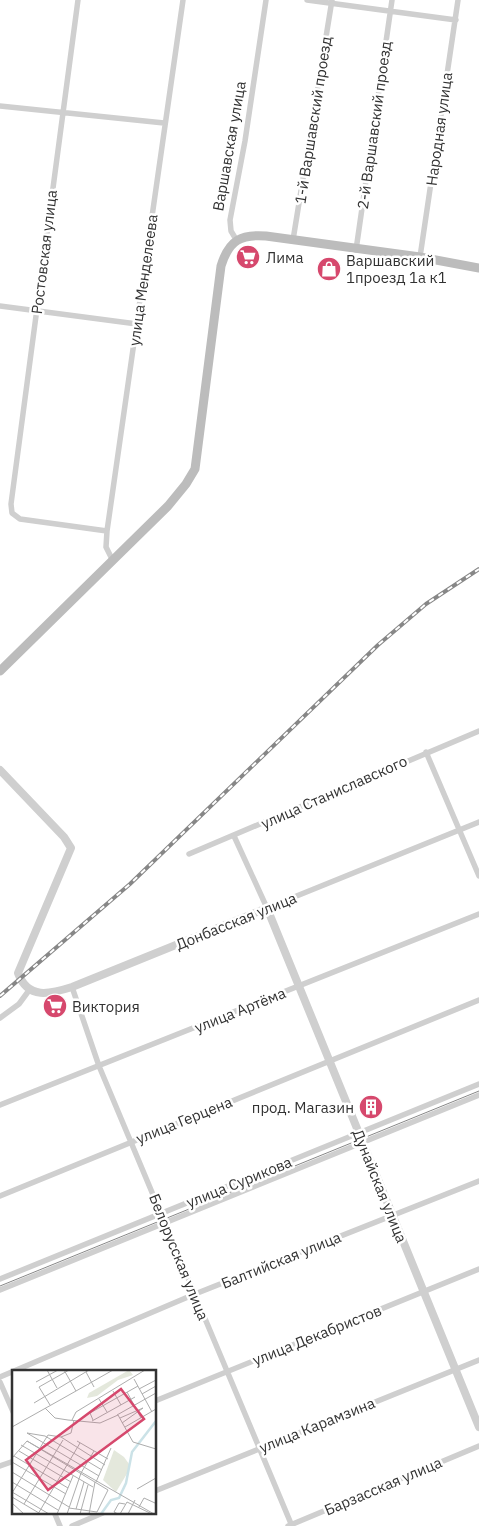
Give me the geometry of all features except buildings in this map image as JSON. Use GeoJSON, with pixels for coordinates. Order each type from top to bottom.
{"type":"FeatureCollection","features":[{"type":"Feature","properties":{"kind":"main road"},"geometry":{"type":"LineString","coordinates":[[0,672],[177,496],[195,469],[222,266],[230,247],[237,241],[249,235],[420,258],[479,268]]}},
{"type":"Feature","properties":{"kind":"street","name":"Ростовская улица"},"geometry":{"type":"LineString","coordinates":[[78,0],[61,112],[38,310],[11,504],[12,513],[20,519],[106,531]]}},
{"type":"Feature","properties":{"kind":"street","name":"улица Менделеева"},"geometry":{"type":"LineString","coordinates":[[112,559],[106,547],[106,531],[183,0]]}},
{"type":"Feature","properties":{"kind":"street","name":"Варшавская улица"},"geometry":{"type":"LineString","coordinates":[[237,241],[232,231],[230,220],[245,141],[266,0]]}},
{"type":"Feature","properties":{"kind":"street"},"geometry":{"type":"LineString","coordinates":[[306,0],[456,20]]}},
{"type":"Feature","properties":{"kind":"street","name":"2-й Варшавский проезд"},"geometry":{"type":"LineString","coordinates":[[356,250],[392,0]]}},
{"type":"Feature","properties":{"kind":"street","name":"Народная улица"},"geometry":{"type":"LineString","coordinates":[[420,258],[458,0]]}},
{"type":"Feature","properties":{"kind":"street","name":"1-й Варшавский проезд"},"geometry":{"type":"LineString","coordinates":[[293,240],[331,2]]}},
{"type":"Feature","properties":{"kind":"street"},"geometry":{"type":"LineString","coordinates":[[0,106],[164,123]]}},
{"type":"Feature","properties":{"kind":"street"},"geometry":{"type":"LineString","coordinates":[[0,306],[137,324]]}},
{"type":"Feature","properties":{"kind":"street","name":"улица Станиславского"},"geometry":{"type":"LineString","coordinates":[[189,854],[479,731]]}},
{"type":"Feature","properties":{"kind":"street"},"geometry":{"type":"LineString","coordinates":[[426,752],[479,876]]}},
{"type":"Feature","properties":{"kind":"street"},"geometry":{"type":"LineString","coordinates":[[0,770],[64,837],[71,848],[18,973],[30,990],[19,1004],[0,1018]]}},
{"type":"Feature","properties":{"kind":"street","name":"Донбасская улица"},"geometry":{"type":"LineString","coordinates":[[30,990],[46,995],[72,987],[479,822]]}},
{"type":"Feature","properties":{"kind":"street","name":"Дунайская улица"},"geometry":{"type":"LineString","coordinates":[[234,836],[267,908],[479,1427]]}},
{"type":"Feature","properties":{"kind":"street","name":"улица Артёма"},"geometry":{"type":"LineString","coordinates":[[0,1105],[479,914]]}},
{"type":"Feature","properties":{"kind":"street","name":"Белорусская улица"},"geometry":{"type":"LineString","coordinates":[[72,987],[100,1066],[290,1525]]}},
{"type":"Feature","properties":{"kind":"street","name":"улица Герцена"},"geometry":{"type":"LineString","coordinates":[[0,1196],[479,1000]]}},
{"type":"Feature","properties":{"kind":"street","name":"улица Сурикова"},"geometry":{"type":"LineString","coordinates":[[0,1279],[479,1084]]}},
{"type":"Feature","properties":{"kind":"street","name":"улица Сурикова"},"geometry":{"type":"LineString","coordinates":[[0,1290],[479,1095]]}},
{"type":"Feature","properties":{"kind":"street","name":"Балтийская улица"},"geometry":{"type":"LineString","coordinates":[[16,1370],[195,1294],[479,1181]]}},
{"type":"Feature","properties":{"kind":"street","name":"улица Декабристов"},"geometry":{"type":"LineString","coordinates":[[156,1401],[479,1269]]}},
{"type":"Feature","properties":{"kind":"street","name":"улица Карамзина"},"geometry":{"type":"LineString","coordinates":[[156,1491],[479,1360]]}},
{"type":"Feature","properties":{"kind":"street","name":"Балтийская улица"},"geometry":{"type":"LineString","coordinates":[[0,1377],[12,1372]]}},
{"type":"Feature","properties":{"kind":"street"},"geometry":{"type":"LineString","coordinates":[[0,1382],[12,1409]]}},
{"type":"Feature","properties":{"kind":"street","name":"Барзасская улица"},"geometry":{"type":"LineString","coordinates":[[290,1525],[479,1446]]}},
{"type":"Feature","properties":{"kind":"street"},"geometry":{"type":"LineString","coordinates":[[0,1466],[12,1462]]}},
{"type":"Feature","properties":{"kind":"street"},"geometry":{"type":"LineString","coordinates":[[55,1514],[60,1526]]}},
{"type":"Feature","properties":{"kind":"street"},"geometry":{"type":"LineString","coordinates":[[72,1526],[100,1514]]}},
{"type":"Feature","properties":{"kind":"tram line"},"geometry":{"type":"LineString","coordinates":[[0,1286],[479,1091]]}},
{"type":"Feature","properties":{"kind":"railway"},"geometry":{"type":"LineString","coordinates":[[0,996],[130,884],[378,645],[426,604],[479,569]]}},
{"type":"Feature","properties":{"kind":"place","name":"Лима"},"geometry":{"type":"Point","coordinates":[248,257]}},
{"type":"Feature","properties":{"kind":"place","name":"Варшавский 1проезд 1а к1"},"geometry":{"type":"Point","coordinates":[329,269]}},
{"type":"Feature","properties":{"kind":"place","name":"Виктория"},"geometry":{"type":"Point","coordinates":[55,1006]}},
{"type":"Feature","properties":{"kind":"place","name":"прод. Магазин"},"geometry":{"type":"Point","coordinates":[371,1107]}}]}
